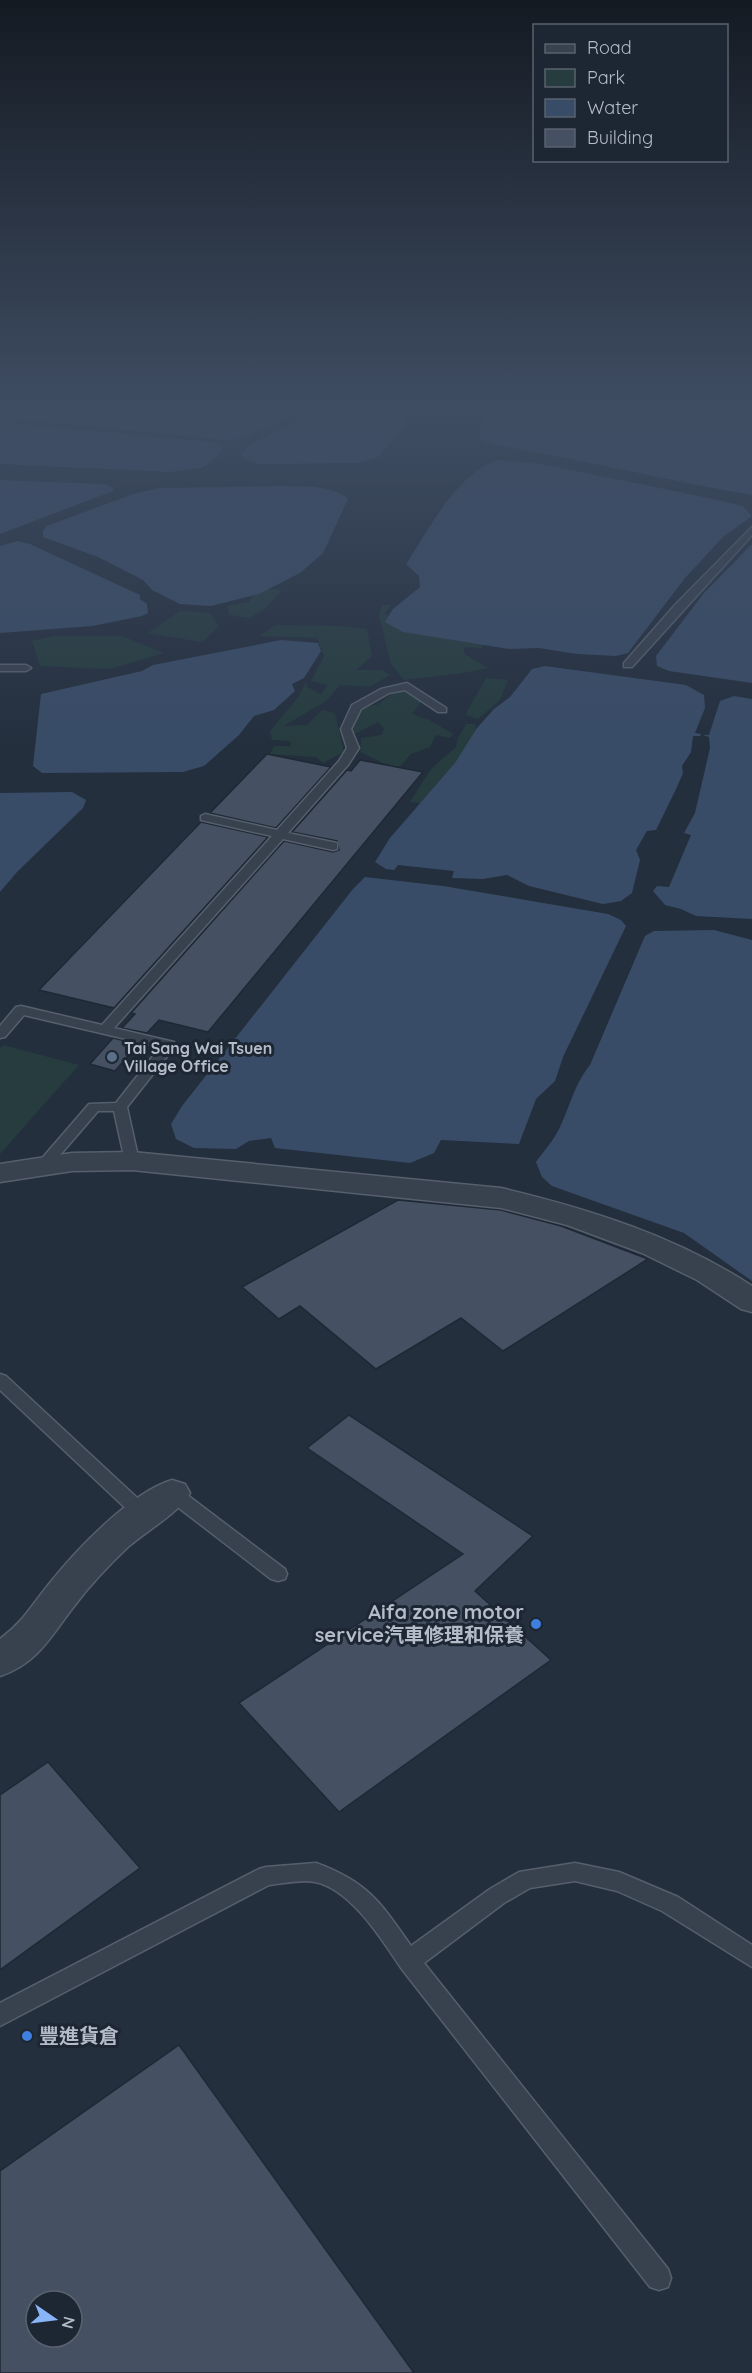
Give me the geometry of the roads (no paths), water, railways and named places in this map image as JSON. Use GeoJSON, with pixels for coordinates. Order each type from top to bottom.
{"type":"FeatureCollection","features":[{"type":"Feature","properties":{"kind":"street"},"geometry":{"type":"LineString","coordinates":[[0,1173],[43,1166],[132,1161],[489,1196],[552,1209],[648,1244],[702,1269],[752,1301]]}},
{"type":"Feature","properties":{"kind":"street"},"geometry":{"type":"LineString","coordinates":[[0,1660],[24,1642],[44,1621],[63,1593],[85,1568],[142,1513],[172,1493]]}},
{"type":"Feature","properties":{"kind":"lane"},"geometry":{"type":"LineString","coordinates":[[628,665],[752,530]]}},
{"type":"Feature","properties":{"kind":"lane"},"geometry":{"type":"LineString","coordinates":[[0,668],[26,668]]}},
{"type":"Feature","properties":{"kind":"lane"},"geometry":{"type":"LineString","coordinates":[[105,1030],[344,763],[353,748],[346,729],[356,707],[385,691],[407,686],[442,710]]}},
{"type":"Feature","properties":{"kind":"lane"},"geometry":{"type":"LineString","coordinates":[[205,818],[333,846]]}},
{"type":"Feature","properties":{"kind":"lane"},"geometry":{"type":"LineString","coordinates":[[0,1034],[21,1010],[169,1045],[120,1107]]}},
{"type":"Feature","properties":{"kind":"lane"},"geometry":{"type":"LineString","coordinates":[[43,1166],[94,1107],[120,1107]]}},
{"type":"Feature","properties":{"kind":"lane"},"geometry":{"type":"LineString","coordinates":[[120,1107],[132,1161]]}},
{"type":"Feature","properties":{"kind":"lane"},"geometry":{"type":"LineString","coordinates":[[0,1380],[142,1513]]}},
{"type":"Feature","properties":{"kind":"lane"},"geometry":{"type":"LineString","coordinates":[[172,1493],[278,1574]]}},
{"type":"Feature","properties":{"kind":"lane"},"geometry":{"type":"LineString","coordinates":[[0,2015],[266,1876],[316,1872],[350,1888],[376,1914],[409,1961],[659,2278]]}},
{"type":"Feature","properties":{"kind":"lane"},"geometry":{"type":"LineString","coordinates":[[409,1961],[497,1896],[526,1880],[574,1872],[619,1882],[670,1904],[752,1957]]}},
{"type":"Feature","properties":{"kind":"water"},"geometry":{"type":"Polygon","coordinates":[[[0,524],[27,524],[0,534],[0,524]]]}},
{"type":"Feature","properties":{"kind":"water"},"geometry":{"type":"Polygon","coordinates":[[[53,524],[337,524],[323,553],[300,573],[259,594],[211,606],[180,604],[152,590],[143,580],[98,557],[43,537],[43,531],[53,524]]]}},
{"type":"Feature","properties":{"kind":"water"},"geometry":{"type":"Polygon","coordinates":[[[431,524],[741,524],[724,536],[685,578],[628,653],[616,656],[577,654],[539,648],[509,649],[403,632],[385,622],[393,609],[420,587],[419,576],[406,564],[431,524]]]}},
{"type":"Feature","properties":{"kind":"water"},"geometry":{"type":"Polygon","coordinates":[[[18,541],[30,544],[140,595],[140,599],[147,604],[148,613],[92,626],[0,633],[0,546],[18,541]]]}},
{"type":"Feature","properties":{"kind":"water"},"geometry":{"type":"Polygon","coordinates":[[[752,544],[752,683],[669,671],[657,666],[656,656],[704,593],[752,544]]]}},
{"type":"Feature","properties":{"kind":"water"},"geometry":{"type":"Polygon","coordinates":[[[281,640],[318,643],[321,651],[304,678],[292,684],[295,691],[274,710],[254,716],[239,735],[204,766],[183,772],[42,773],[33,766],[41,694],[142,671],[153,665],[281,640]]]}},
{"type":"Feature","properties":{"kind":"water"},"geometry":{"type":"Polygon","coordinates":[[[545,666],[686,685],[704,695],[705,708],[695,733],[701,734],[693,736],[691,752],[682,766],[683,773],[656,830],[647,831],[636,850],[640,860],[632,893],[621,901],[603,904],[529,886],[507,875],[483,879],[452,878],[454,871],[398,865],[394,870],[386,869],[375,862],[390,838],[455,763],[477,728],[494,709],[510,697],[532,669],[545,666]]]}},
{"type":"Feature","properties":{"kind":"water"},"geometry":{"type":"Polygon","coordinates":[[[734,696],[752,699],[752,919],[696,916],[665,905],[653,891],[657,886],[669,887],[691,835],[684,833],[695,813],[710,748],[709,737],[703,735],[709,735],[720,701],[734,696]]]}},
{"type":"Feature","properties":{"kind":"water"},"geometry":{"type":"Polygon","coordinates":[[[72,792],[86,800],[83,808],[17,872],[0,892],[0,793],[72,792]]]}},
{"type":"Feature","properties":{"kind":"water"},"geometry":{"type":"Polygon","coordinates":[[[365,877],[443,886],[608,914],[621,920],[626,926],[563,1057],[555,1081],[536,1099],[519,1144],[441,1140],[434,1153],[410,1163],[275,1148],[271,1138],[249,1141],[236,1149],[194,1148],[176,1139],[171,1124],[182,1106],[353,889],[365,877]]]}},
{"type":"Feature","properties":{"kind":"water"},"geometry":{"type":"Polygon","coordinates":[[[714,930],[752,940],[752,1281],[684,1233],[552,1186],[542,1177],[536,1162],[558,1132],[576,1087],[590,1065],[645,936],[654,931],[714,930]]]}},
{"type":"Feature","properties":{"kind":"place","name":"Tai Sang Wai Tsuen Village Office"},"geometry":{"type":"Point","coordinates":[112,1057]}},
{"type":"Feature","properties":{"kind":"place","name":"Aifa zone motor service汽車修理和保養"},"geometry":{"type":"Point","coordinates":[536,1624]}},
{"type":"Feature","properties":{"kind":"place","name":"豐進貨倉"},"geometry":{"type":"Point","coordinates":[27,2036]}}]}
